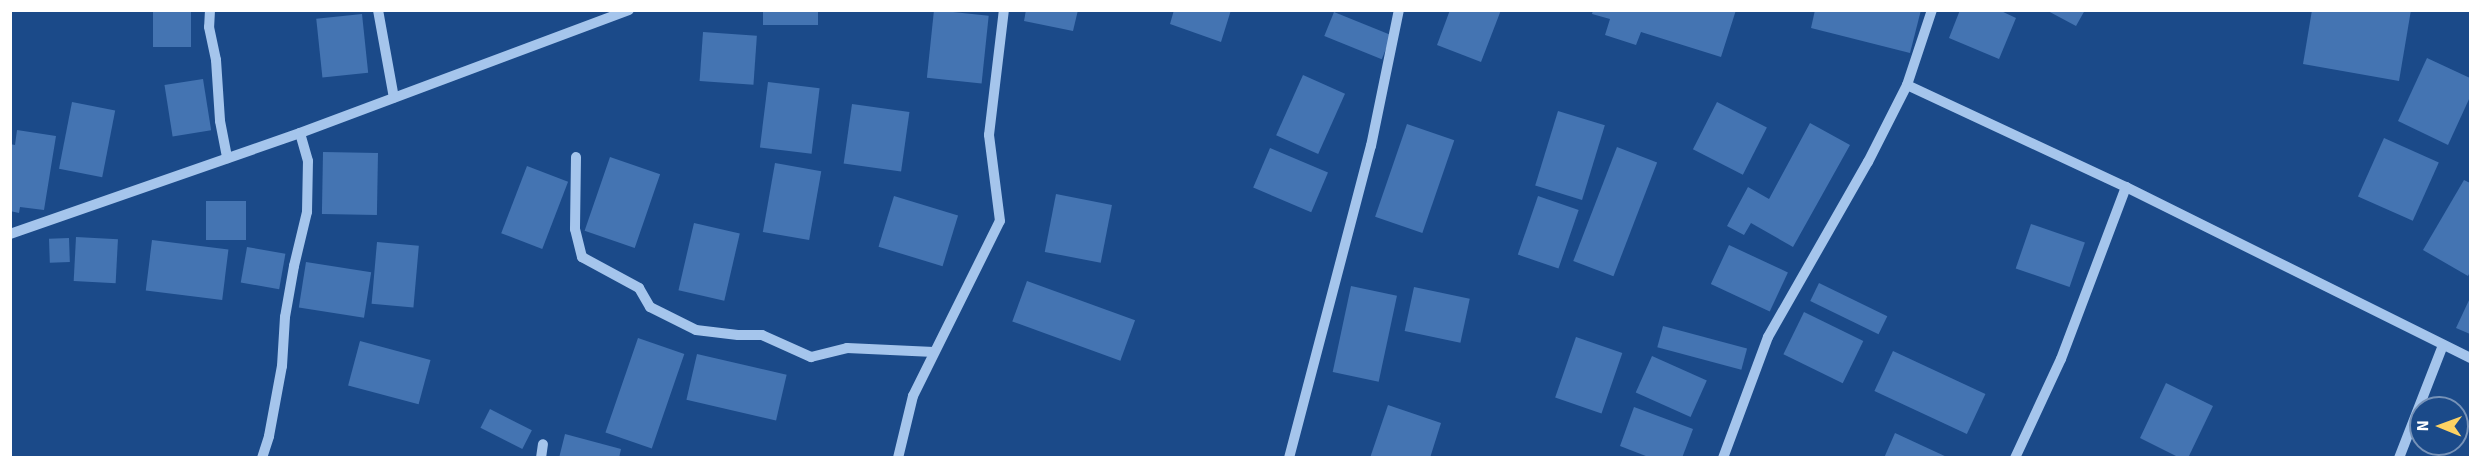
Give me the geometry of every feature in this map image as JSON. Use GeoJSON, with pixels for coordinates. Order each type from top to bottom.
{"type":"FeatureCollection","features":[{"type":"Feature","properties":{"kind":"street"},"geometry":{"type":"LineString","coordinates":[[210,10],[209,27],[216,60],[220,121],[227,158]]}},
{"type":"Feature","properties":{"kind":"street"},"geometry":{"type":"LineString","coordinates":[[378,10],[394,98]]}},
{"type":"Feature","properties":{"kind":"street"},"geometry":{"type":"LineString","coordinates":[[10,234],[300,133],[629,10]]}},
{"type":"Feature","properties":{"kind":"street"},"geometry":{"type":"LineString","coordinates":[[898,458],[913,396],[1000,221],[989,135],[1004,10]]}},
{"type":"Feature","properties":{"kind":"street"},"geometry":{"type":"LineString","coordinates":[[1289,458],[1371,146],[1399,10]]}},
{"type":"Feature","properties":{"kind":"street"},"geometry":{"type":"LineString","coordinates":[[1722,458],[1768,337],[1868,162],[1907,85],[1932,10]]}},
{"type":"Feature","properties":{"kind":"street"},"geometry":{"type":"LineString","coordinates":[[1907,85],[2126,187],[2470,358]]}},
{"type":"Feature","properties":{"kind":"street"},"geometry":{"type":"LineString","coordinates":[[262,458],[269,436],[282,366],[285,317],[307,212],[308,161],[300,133]]}},
{"type":"Feature","properties":{"kind":"street"},"geometry":{"type":"LineString","coordinates":[[576,158],[575,229],[582,257],[639,288],[650,307],[696,330],[738,336],[762,335],[811,357],[847,348],[934,352]]}},
{"type":"Feature","properties":{"kind":"street"},"geometry":{"type":"LineString","coordinates":[[2015,458],[2061,359],[2126,187]]}},
{"type":"Feature","properties":{"kind":"street"},"geometry":{"type":"LineString","coordinates":[[2399,458],[2443,345]]}},
{"type":"Feature","properties":{"kind":"street"},"geometry":{"type":"LineString","coordinates":[[541,458],[543,444]]}},
{"type":"Feature","properties":{"kind":"building"},"geometry":{"type":"Polygon","coordinates":[[[153,10],[191,10],[191,47],[153,47],[153,10]]]}},
{"type":"Feature","properties":{"kind":"building"},"geometry":{"type":"Polygon","coordinates":[[[763,10],[818,10],[818,25],[763,25],[763,10]]]}},
{"type":"Feature","properties":{"kind":"building"},"geometry":{"type":"Polygon","coordinates":[[[934,10],[989,16],[982,83],[927,78],[934,10]]]}},
{"type":"Feature","properties":{"kind":"building"},"geometry":{"type":"Polygon","coordinates":[[[1026,10],[1078,10],[1073,31],[1024,21],[1026,10]]]}},
{"type":"Feature","properties":{"kind":"building"},"geometry":{"type":"Polygon","coordinates":[[[1174,10],[1231,10],[1221,42],[1170,24],[1174,10]]]}},
{"type":"Feature","properties":{"kind":"building"},"geometry":{"type":"Polygon","coordinates":[[[1450,10],[1501,10],[1481,62],[1437,45],[1450,10]]]}},
{"type":"Feature","properties":{"kind":"building"},"geometry":{"type":"Polygon","coordinates":[[[1593,10],[1736,10],[1721,57],[1641,32],[1636,45],[1605,35],[1610,19],[1592,14],[1593,10]]]}},
{"type":"Feature","properties":{"kind":"building"},"geometry":{"type":"Polygon","coordinates":[[[1815,10],[1921,10],[1910,53],[1811,28],[1815,10]]]}},
{"type":"Feature","properties":{"kind":"building"},"geometry":{"type":"Polygon","coordinates":[[[1960,10],[1999,10],[2016,18],[1999,59],[1949,38],[1960,10]]]}},
{"type":"Feature","properties":{"kind":"building"},"geometry":{"type":"Polygon","coordinates":[[[2046,10],[2085,10],[2076,26],[2046,10]]]}},
{"type":"Feature","properties":{"kind":"building"},"geometry":{"type":"Polygon","coordinates":[[[2312,10],[2411,10],[2399,81],[2303,64],[2312,10]]]}},
{"type":"Feature","properties":{"kind":"building"},"geometry":{"type":"Polygon","coordinates":[[[1334,12],[1391,35],[1382,59],[1324,36],[1334,12]]]}},
{"type":"Feature","properties":{"kind":"building"},"geometry":{"type":"Polygon","coordinates":[[[362,14],[368,73],[322,77],[316,19],[362,14]]]}},
{"type":"Feature","properties":{"kind":"building"},"geometry":{"type":"Polygon","coordinates":[[[703,32],[757,36],[753,85],[700,81],[703,32]]]}},
{"type":"Feature","properties":{"kind":"building"},"geometry":{"type":"Polygon","coordinates":[[[2427,58],[2470,78],[2470,97],[2448,145],[2398,121],[2427,58]]]}},
{"type":"Feature","properties":{"kind":"building"},"geometry":{"type":"Polygon","coordinates":[[[1303,75],[1345,94],[1318,154],[1276,135],[1303,75]]]}},
{"type":"Feature","properties":{"kind":"building"},"geometry":{"type":"Polygon","coordinates":[[[203,79],[211,130],[173,136],[164,85],[203,79]]]}},
{"type":"Feature","properties":{"kind":"building"},"geometry":{"type":"Polygon","coordinates":[[[768,82],[820,88],[812,154],[760,148],[768,82]]]}},
{"type":"Feature","properties":{"kind":"building"},"geometry":{"type":"Polygon","coordinates":[[[72,102],[115,110],[102,177],[59,169],[72,102]]]}},
{"type":"Feature","properties":{"kind":"building"},"geometry":{"type":"Polygon","coordinates":[[[1717,102],[1767,127],[1743,175],[1693,149],[1717,102]]]}},
{"type":"Feature","properties":{"kind":"building"},"geometry":{"type":"Polygon","coordinates":[[[852,104],[909,112],[901,171],[844,163],[852,104]]]}},
{"type":"Feature","properties":{"kind":"building"},"geometry":{"type":"Polygon","coordinates":[[[1558,111],[1605,125],[1582,200],[1535,186],[1558,111]]]}},
{"type":"Feature","properties":{"kind":"building"},"geometry":{"type":"Polygon","coordinates":[[[1810,123],[1850,145],[1793,247],[1751,223],[1744,235],[1727,226],[1748,187],[1769,199],[1810,123]]]}},
{"type":"Feature","properties":{"kind":"building"},"geometry":{"type":"Polygon","coordinates":[[[1407,124],[1454,140],[1422,233],[1375,217],[1407,124]]]}},
{"type":"Feature","properties":{"kind":"building"},"geometry":{"type":"Polygon","coordinates":[[[17,130],[56,136],[44,210],[20,207],[19,213],[10,211],[10,144],[15,145],[17,130]]]}},
{"type":"Feature","properties":{"kind":"building"},"geometry":{"type":"Polygon","coordinates":[[[2384,138],[2439,162],[2413,221],[2358,196],[2384,138]]]}},
{"type":"Feature","properties":{"kind":"building"},"geometry":{"type":"Polygon","coordinates":[[[1617,147],[1657,162],[1613,276],[1573,261],[1617,147]]]}},
{"type":"Feature","properties":{"kind":"building"},"geometry":{"type":"Polygon","coordinates":[[[1270,148],[1328,173],[1311,212],[1253,188],[1270,148]]]}},
{"type":"Feature","properties":{"kind":"building"},"geometry":{"type":"Polygon","coordinates":[[[323,152],[378,153],[377,215],[322,214],[323,152]]]}},
{"type":"Feature","properties":{"kind":"building"},"geometry":{"type":"Polygon","coordinates":[[[610,157],[660,174],[635,248],[585,231],[610,157]]]}},
{"type":"Feature","properties":{"kind":"building"},"geometry":{"type":"Polygon","coordinates":[[[775,163],[821,171],[809,240],[763,232],[775,163]]]}},
{"type":"Feature","properties":{"kind":"building"},"geometry":{"type":"Polygon","coordinates":[[[527,166],[568,182],[542,249],[501,233],[527,166]]]}},
{"type":"Feature","properties":{"kind":"building"},"geometry":{"type":"Polygon","coordinates":[[[2464,180],[2470,183],[2470,272],[2468,276],[2423,250],[2464,180]]]}},
{"type":"Feature","properties":{"kind":"building"},"geometry":{"type":"Polygon","coordinates":[[[1056,194],[1112,205],[1101,263],[1045,252],[1056,194]]]}},
{"type":"Feature","properties":{"kind":"building"},"geometry":{"type":"Polygon","coordinates":[[[894,196],[958,216],[943,266],[879,247],[894,196]]]}},
{"type":"Feature","properties":{"kind":"building"},"geometry":{"type":"Polygon","coordinates":[[[1538,196],[1579,210],[1558,269],[1518,255],[1538,196]]]}},
{"type":"Feature","properties":{"kind":"building"},"geometry":{"type":"Polygon","coordinates":[[[206,201],[246,201],[246,240],[206,240],[206,201]]]}},
{"type":"Feature","properties":{"kind":"building"},"geometry":{"type":"Polygon","coordinates":[[[694,223],[740,234],[724,301],[678,290],[694,223]]]}},
{"type":"Feature","properties":{"kind":"building"},"geometry":{"type":"Polygon","coordinates":[[[2031,224],[2085,243],[2070,287],[2016,268],[2031,224]]]}},
{"type":"Feature","properties":{"kind":"building"},"geometry":{"type":"Polygon","coordinates":[[[76,237],[118,239],[116,283],[74,281],[76,237]]]}},
{"type":"Feature","properties":{"kind":"building"},"geometry":{"type":"Polygon","coordinates":[[[69,238],[70,262],[50,263],[49,239],[69,238]]]}},
{"type":"Feature","properties":{"kind":"building"},"geometry":{"type":"Polygon","coordinates":[[[152,240],[228,249],[222,300],[146,291],[152,240]]]}},
{"type":"Feature","properties":{"kind":"building"},"geometry":{"type":"Polygon","coordinates":[[[377,242],[419,246],[413,307],[372,304],[377,242]]]}},
{"type":"Feature","properties":{"kind":"building"},"geometry":{"type":"Polygon","coordinates":[[[1729,245],[1788,272],[1770,311],[1711,284],[1729,245]]]}},
{"type":"Feature","properties":{"kind":"building"},"geometry":{"type":"Polygon","coordinates":[[[247,247],[285,254],[279,289],[241,282],[247,247]]]}},
{"type":"Feature","properties":{"kind":"building"},"geometry":{"type":"Polygon","coordinates":[[[306,262],[371,272],[364,318],[299,307],[306,262]]]}},
{"type":"Feature","properties":{"kind":"building"},"geometry":{"type":"Polygon","coordinates":[[[1027,281],[1135,320],[1120,361],[1012,321],[1027,281]]]}},
{"type":"Feature","properties":{"kind":"building"},"geometry":{"type":"Polygon","coordinates":[[[1819,283],[1887,316],[1879,334],[1810,301],[1819,283]]]}},
{"type":"Feature","properties":{"kind":"building"},"geometry":{"type":"Polygon","coordinates":[[[1351,286],[1397,296],[1379,382],[1333,372],[1351,286]]]}},
{"type":"Feature","properties":{"kind":"building"},"geometry":{"type":"Polygon","coordinates":[[[1414,287],[1470,299],[1460,343],[1405,331],[1414,287]]]}},
{"type":"Feature","properties":{"kind":"building"},"geometry":{"type":"Polygon","coordinates":[[[2470,298],[2470,334],[2456,328],[2470,298]]]}},
{"type":"Feature","properties":{"kind":"building"},"geometry":{"type":"Polygon","coordinates":[[[1804,312],[1863,341],[1843,383],[1783,354],[1804,312]]]}},
{"type":"Feature","properties":{"kind":"building"},"geometry":{"type":"Polygon","coordinates":[[[1663,326],[1747,349],[1741,370],[1657,347],[1663,326]]]}},
{"type":"Feature","properties":{"kind":"building"},"geometry":{"type":"Polygon","coordinates":[[[1576,337],[1622,353],[1601,413],[1555,398],[1576,337]]]}},
{"type":"Feature","properties":{"kind":"building"},"geometry":{"type":"Polygon","coordinates":[[[638,338],[684,354],[652,449],[605,433],[638,338]]]}},
{"type":"Feature","properties":{"kind":"building"},"geometry":{"type":"Polygon","coordinates":[[[360,341],[431,360],[419,404],[348,385],[360,341]]]}},
{"type":"Feature","properties":{"kind":"building"},"geometry":{"type":"Polygon","coordinates":[[[1893,351],[1985,394],[1967,434],[1874,391],[1893,351]]]}},
{"type":"Feature","properties":{"kind":"building"},"geometry":{"type":"Polygon","coordinates":[[[697,354],[787,375],[776,420],[686,400],[697,354]]]}},
{"type":"Feature","properties":{"kind":"building"},"geometry":{"type":"Polygon","coordinates":[[[1652,356],[1707,380],[1691,417],[1636,393],[1652,356]]]}},
{"type":"Feature","properties":{"kind":"building"},"geometry":{"type":"Polygon","coordinates":[[[2166,383],[2213,406],[2188,458],[2180,458],[2140,438],[2166,383]]]}},
{"type":"Feature","properties":{"kind":"building"},"geometry":{"type":"Polygon","coordinates":[[[1388,405],[1441,423],[1430,458],[1370,458],[1388,405]]]}},
{"type":"Feature","properties":{"kind":"building"},"geometry":{"type":"Polygon","coordinates":[[[1634,407],[1693,429],[1682,458],[1651,458],[1620,446],[1634,407]]]}},
{"type":"Feature","properties":{"kind":"building"},"geometry":{"type":"Polygon","coordinates":[[[490,409],[532,430],[522,449],[480,428],[490,409]]]}},
{"type":"Feature","properties":{"kind":"building"},"geometry":{"type":"Polygon","coordinates":[[[1895,433],[1949,458],[1884,458],[1895,433]]]}},
{"type":"Feature","properties":{"kind":"building"},"geometry":{"type":"Polygon","coordinates":[[[565,434],[621,449],[619,458],[559,458],[565,434]]]}}]}
